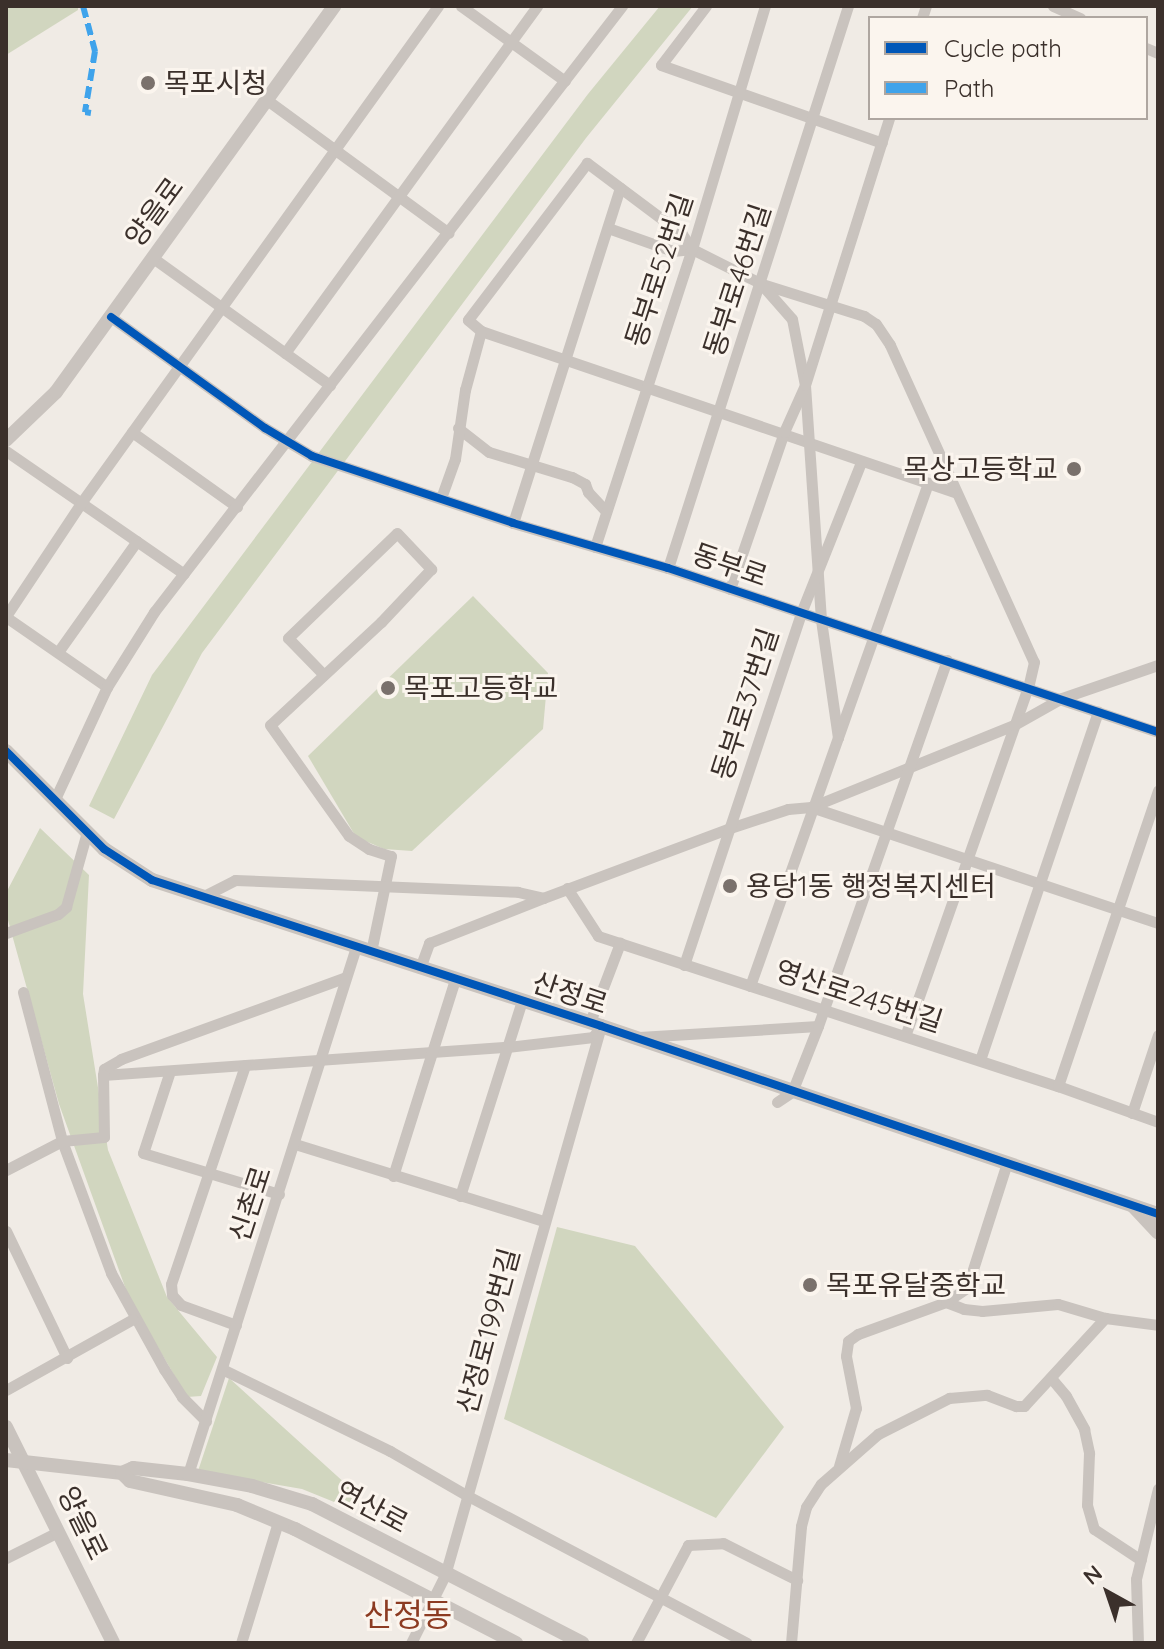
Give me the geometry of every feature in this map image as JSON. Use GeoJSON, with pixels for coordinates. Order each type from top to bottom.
{"type":"FeatureCollection","features":[{"type":"Feature","properties":{"kind":"street","name":"양을로"},"geometry":{"type":"LineString","coordinates":[[6,440],[56,392],[334,6]]}},
{"type":"Feature","properties":{"kind":"street"},"geometry":{"type":"LineString","coordinates":[[107,687],[6,616],[81,503],[438,6]]}},
{"type":"Feature","properties":{"kind":"street"},"geometry":{"type":"LineString","coordinates":[[461,6],[565,81]]}},
{"type":"Feature","properties":{"kind":"street"},"geometry":{"type":"LineString","coordinates":[[285,353],[537,6]]}},
{"type":"Feature","properties":{"kind":"street"},"geometry":{"type":"LineString","coordinates":[[55,799],[107,687],[154,612],[622,6]]}},
{"type":"Feature","properties":{"kind":"street"},"geometry":{"type":"LineString","coordinates":[[706,6],[661,65],[882,143]]}},
{"type":"Feature","properties":{"kind":"street","name":"동부로52번길"},"geometry":{"type":"LineString","coordinates":[[595,547],[692,249],[765,6]]}},
{"type":"Feature","properties":{"kind":"street","name":"동부로46번길"},"geometry":{"type":"LineString","coordinates":[[668,568],[762,284],[848,6]]}},
{"type":"Feature","properties":{"kind":"street"},"geometry":{"type":"LineString","coordinates":[[1053,6],[1076,16]]}},
{"type":"Feature","properties":{"kind":"street"},"geometry":{"type":"LineString","coordinates":[[267,100],[449,233]]}},
{"type":"Feature","properties":{"kind":"street"},"geometry":{"type":"LineString","coordinates":[[730,589],[784,432],[805,385],[888,120]]}},
{"type":"Feature","properties":{"kind":"street"},"geometry":{"type":"LineString","coordinates":[[905,1036],[1028,687],[1034,662],[885,337],[869,319],[762,284],[692,249],[682,234],[587,163],[468,320],[481,331],[954,492]]}},
{"type":"Feature","properties":{"kind":"street"},"geometry":{"type":"LineString","coordinates":[[513,523],[620,188]]}},
{"type":"Feature","properties":{"kind":"street"},"geometry":{"type":"LineString","coordinates":[[608,228],[673,251],[692,249]]}},
{"type":"Feature","properties":{"kind":"street"},"geometry":{"type":"LineString","coordinates":[[153,258],[330,385]]}},
{"type":"Feature","properties":{"kind":"street"},"geometry":{"type":"LineString","coordinates":[[762,284],[792,319],[805,385],[821,620],[838,738]]}},
{"type":"Feature","properties":{"kind":"street","name":"동부로"},"geometry":{"type":"LineString","coordinates":[[111,317],[287,442],[323,460],[513,523],[668,568],[1158,732]]}},
{"type":"Feature","properties":{"kind":"street"},"geometry":{"type":"LineString","coordinates":[[441,498],[455,459],[458,428],[481,331]]}},
{"type":"Feature","properties":{"kind":"street"},"geometry":{"type":"LineString","coordinates":[[458,428],[489,452],[585,484],[606,511]]}},
{"type":"Feature","properties":{"kind":"street"},"geometry":{"type":"LineString","coordinates":[[132,432],[237,507]]}},
{"type":"Feature","properties":{"kind":"street"},"geometry":{"type":"LineString","coordinates":[[6,451],[184,574]]}},
{"type":"Feature","properties":{"kind":"street","name":"동부로37번길"},"geometry":{"type":"LineString","coordinates":[[684,965],[801,613],[861,462]]}},
{"type":"Feature","properties":{"kind":"street"},"geometry":{"type":"LineString","coordinates":[[750,986],[811,807],[876,638],[928,483]]}},
{"type":"Feature","properties":{"kind":"street"},"geometry":{"type":"LineString","coordinates":[[323,674],[288,638],[397,533],[431,569],[381,622],[270,725],[349,836],[369,849],[391,856],[371,952]]}},
{"type":"Feature","properties":{"kind":"street"},"geometry":{"type":"LineString","coordinates":[[58,652],[137,541]]}},
{"type":"Feature","properties":{"kind":"street"},"geometry":{"type":"LineString","coordinates":[[777,1102],[792,1092],[818,1026],[947,660]]}},
{"type":"Feature","properties":{"kind":"street"},"geometry":{"type":"LineString","coordinates":[[420,968],[429,943],[730,828],[788,809],[811,807],[1014,725],[1062,698],[1158,665]]}},
{"type":"Feature","properties":{"kind":"street"},"geometry":{"type":"LineString","coordinates":[[980,1060],[1098,711]]}},
{"type":"Feature","properties":{"kind":"street","name":"산정로"},"geometry":{"type":"LineString","coordinates":[[6,751],[104,849],[138,873],[202,897],[595,1024],[1158,1214]]}},
{"type":"Feature","properties":{"kind":"street"},"geometry":{"type":"LineString","coordinates":[[1058,1086],[1158,790]]}},
{"type":"Feature","properties":{"kind":"street"},"geometry":{"type":"LineString","coordinates":[[811,807],[1158,923]]}},
{"type":"Feature","properties":{"kind":"street"},"geometry":{"type":"LineString","coordinates":[[6,933],[58,914],[66,907],[87,832]]}},
{"type":"Feature","properties":{"kind":"street"},"geometry":{"type":"LineString","coordinates":[[202,897],[235,880],[518,892],[543,898]]}},
{"type":"Feature","properties":{"kind":"street","name":"영산로245번길"},"geometry":{"type":"LineString","coordinates":[[567,888],[598,936],[980,1060],[1158,1122]]}},
{"type":"Feature","properties":{"kind":"street","name":"산정로199번길"},"geometry":{"type":"LineString","coordinates":[[411,1643],[445,1575],[595,1024],[620,943]]}},
{"type":"Feature","properties":{"kind":"street","name":"신촌로"},"geometry":{"type":"LineString","coordinates":[[188,1474],[356,947]]}},
{"type":"Feature","properties":{"kind":"street"},"geometry":{"type":"LineString","coordinates":[[6,1170],[62,1141],[104,1137],[103,1075],[108,1066],[346,977]]}},
{"type":"Feature","properties":{"kind":"street"},"geometry":{"type":"LineString","coordinates":[[393,1176],[455,979]]}},
{"type":"Feature","properties":{"kind":"street"},"geometry":{"type":"LineString","coordinates":[[23,992],[62,1141],[111,1273],[133,1319],[182,1397],[206,1421]]}},
{"type":"Feature","properties":{"kind":"street"},"geometry":{"type":"LineString","coordinates":[[460,1196],[522,1001]]}},
{"type":"Feature","properties":{"kind":"street"},"geometry":{"type":"LineString","coordinates":[[103,1075],[507,1047],[593,1037],[595,1024]]}},
{"type":"Feature","properties":{"kind":"street"},"geometry":{"type":"LineString","coordinates":[[634,1037],[818,1026]]}},
{"type":"Feature","properties":{"kind":"street"},"geometry":{"type":"LineString","coordinates":[[1132,1113],[1158,1035]]}},
{"type":"Feature","properties":{"kind":"street"},"geometry":{"type":"LineString","coordinates":[[236,1325],[181,1305],[172,1295],[171,1284],[245,1065]]}},
{"type":"Feature","properties":{"kind":"street"},"geometry":{"type":"LineString","coordinates":[[170,1071],[143,1153],[279,1194]]}},
{"type":"Feature","properties":{"kind":"street"},"geometry":{"type":"LineString","coordinates":[[295,1144],[543,1221]]}},
{"type":"Feature","properties":{"kind":"street"},"geometry":{"type":"LineString","coordinates":[[839,1467],[856,1408],[846,1356],[848,1341],[858,1334],[946,1302],[969,1284],[1007,1163]]}},
{"type":"Feature","properties":{"kind":"street"},"geometry":{"type":"LineString","coordinates":[[1131,1204],[1158,1199]]}},
{"type":"Feature","properties":{"kind":"street"},"geometry":{"type":"LineString","coordinates":[[1131,1204],[1158,1233]]}},
{"type":"Feature","properties":{"kind":"street"},"geometry":{"type":"LineString","coordinates":[[6,1231],[67,1358]]}},
{"type":"Feature","properties":{"kind":"street"},"geometry":{"type":"LineString","coordinates":[[946,1302],[964,1309],[982,1311],[1058,1304],[1105,1318],[1158,1325]]}},
{"type":"Feature","properties":{"kind":"street"},"geometry":{"type":"LineString","coordinates":[[791,1643],[806,1507],[839,1467],[878,1434],[918,1410],[949,1398],[974,1394],[1024,1406],[1105,1318]]}},
{"type":"Feature","properties":{"kind":"street"},"geometry":{"type":"LineString","coordinates":[[6,1390],[133,1319]]}},
{"type":"Feature","properties":{"kind":"street"},"geometry":{"type":"LineString","coordinates":[[222,1369],[390,1451],[468,1496],[747,1643]]}},
{"type":"Feature","properties":{"kind":"street"},"geometry":{"type":"LineString","coordinates":[[1051,1378],[1066,1396],[1084,1429],[1089,1453],[1087,1505],[1094,1529],[1141,1560]]}},
{"type":"Feature","properties":{"kind":"street","name":"양을로"},"geometry":{"type":"LineString","coordinates":[[6,1427],[113,1643]]}},
{"type":"Feature","properties":{"kind":"street","name":"연산로"},"geometry":{"type":"LineString","coordinates":[[6,1460],[122,1473],[133,1468],[188,1474],[252,1486],[312,1504],[582,1643]]}},
{"type":"Feature","properties":{"kind":"street","name":"연산로"},"geometry":{"type":"LineString","coordinates":[[122,1473],[130,1481],[237,1505],[278,1522],[516,1643]]}},
{"type":"Feature","properties":{"kind":"street"},"geometry":{"type":"LineString","coordinates":[[1138,1643],[1136,1579],[1158,1489]]}},
{"type":"Feature","properties":{"kind":"street"},"geometry":{"type":"LineString","coordinates":[[241,1643],[278,1522]]}},
{"type":"Feature","properties":{"kind":"street"},"geometry":{"type":"LineString","coordinates":[[6,1558],[58,1532]]}},
{"type":"Feature","properties":{"kind":"street"},"geometry":{"type":"LineString","coordinates":[[636,1643],[684,1549],[723,1543],[797,1580]]}},
{"type":"Feature","properties":{"kind":"green space"},"geometry":{"type":"Polygon","coordinates":[[[6,6],[78,6],[78,10],[6,55],[6,6]]]}},
{"type":"Feature","properties":{"kind":"green space"},"geometry":{"type":"Polygon","coordinates":[[[660,6],[693,6],[586,138],[202,653],[114,819],[89,806],[152,675],[588,94],[660,6]]]}},
{"type":"Feature","properties":{"kind":"green space"},"geometry":{"type":"Polygon","coordinates":[[[473,596],[548,673],[543,729],[412,851],[384,849],[356,837],[308,756],[473,596]]]}},
{"type":"Feature","properties":{"kind":"green space"},"geometry":{"type":"Polygon","coordinates":[[[40,828],[89,875],[83,994],[108,1150],[167,1297],[217,1357],[201,1396],[187,1397],[129,1298],[59,1104],[6,913],[6,893],[40,828]]]}},
{"type":"Feature","properties":{"kind":"green space"},"geometry":{"type":"Polygon","coordinates":[[[557,1227],[635,1246],[784,1427],[716,1518],[504,1419],[557,1227]]]}},
{"type":"Feature","properties":{"kind":"green space"},"geometry":{"type":"Polygon","coordinates":[[[229,1378],[358,1495],[349,1508],[302,1489],[198,1471],[229,1378]]]}},
{"type":"Feature","properties":{"kind":"marked path"},"geometry":{"type":"LineString","coordinates":[[83,6],[95,51],[85,112],[91,113]]}},
{"type":"Feature","properties":{"kind":"cycle path"},"geometry":{"type":"LineString","coordinates":[[111,317],[265,428],[312,456],[513,523],[668,568],[1158,732]]}},
{"type":"Feature","properties":{"kind":"cycle path"},"geometry":{"type":"LineString","coordinates":[[6,751],[104,849],[152,880],[601,1026],[1158,1214]]}},
{"type":"Feature","properties":{"kind":"place","name":"목포시청"},"geometry":{"type":"Point","coordinates":[148,83]}},
{"type":"Feature","properties":{"kind":"place","name":"목상고등학교"},"geometry":{"type":"Point","coordinates":[1074,469]}},
{"type":"Feature","properties":{"kind":"place","name":"목포고등학교"},"geometry":{"type":"Point","coordinates":[388,688]}},
{"type":"Feature","properties":{"kind":"place","name":"용당1동 행정복지센터"},"geometry":{"type":"Point","coordinates":[730,886]}},
{"type":"Feature","properties":{"kind":"place","name":"목포유달중학교"},"geometry":{"type":"Point","coordinates":[810,1285]}},
{"type":"Feature","properties":{"kind":"district","name":"산정동"},"geometry":{"type":"Point","coordinates":[408,1614]}}]}
